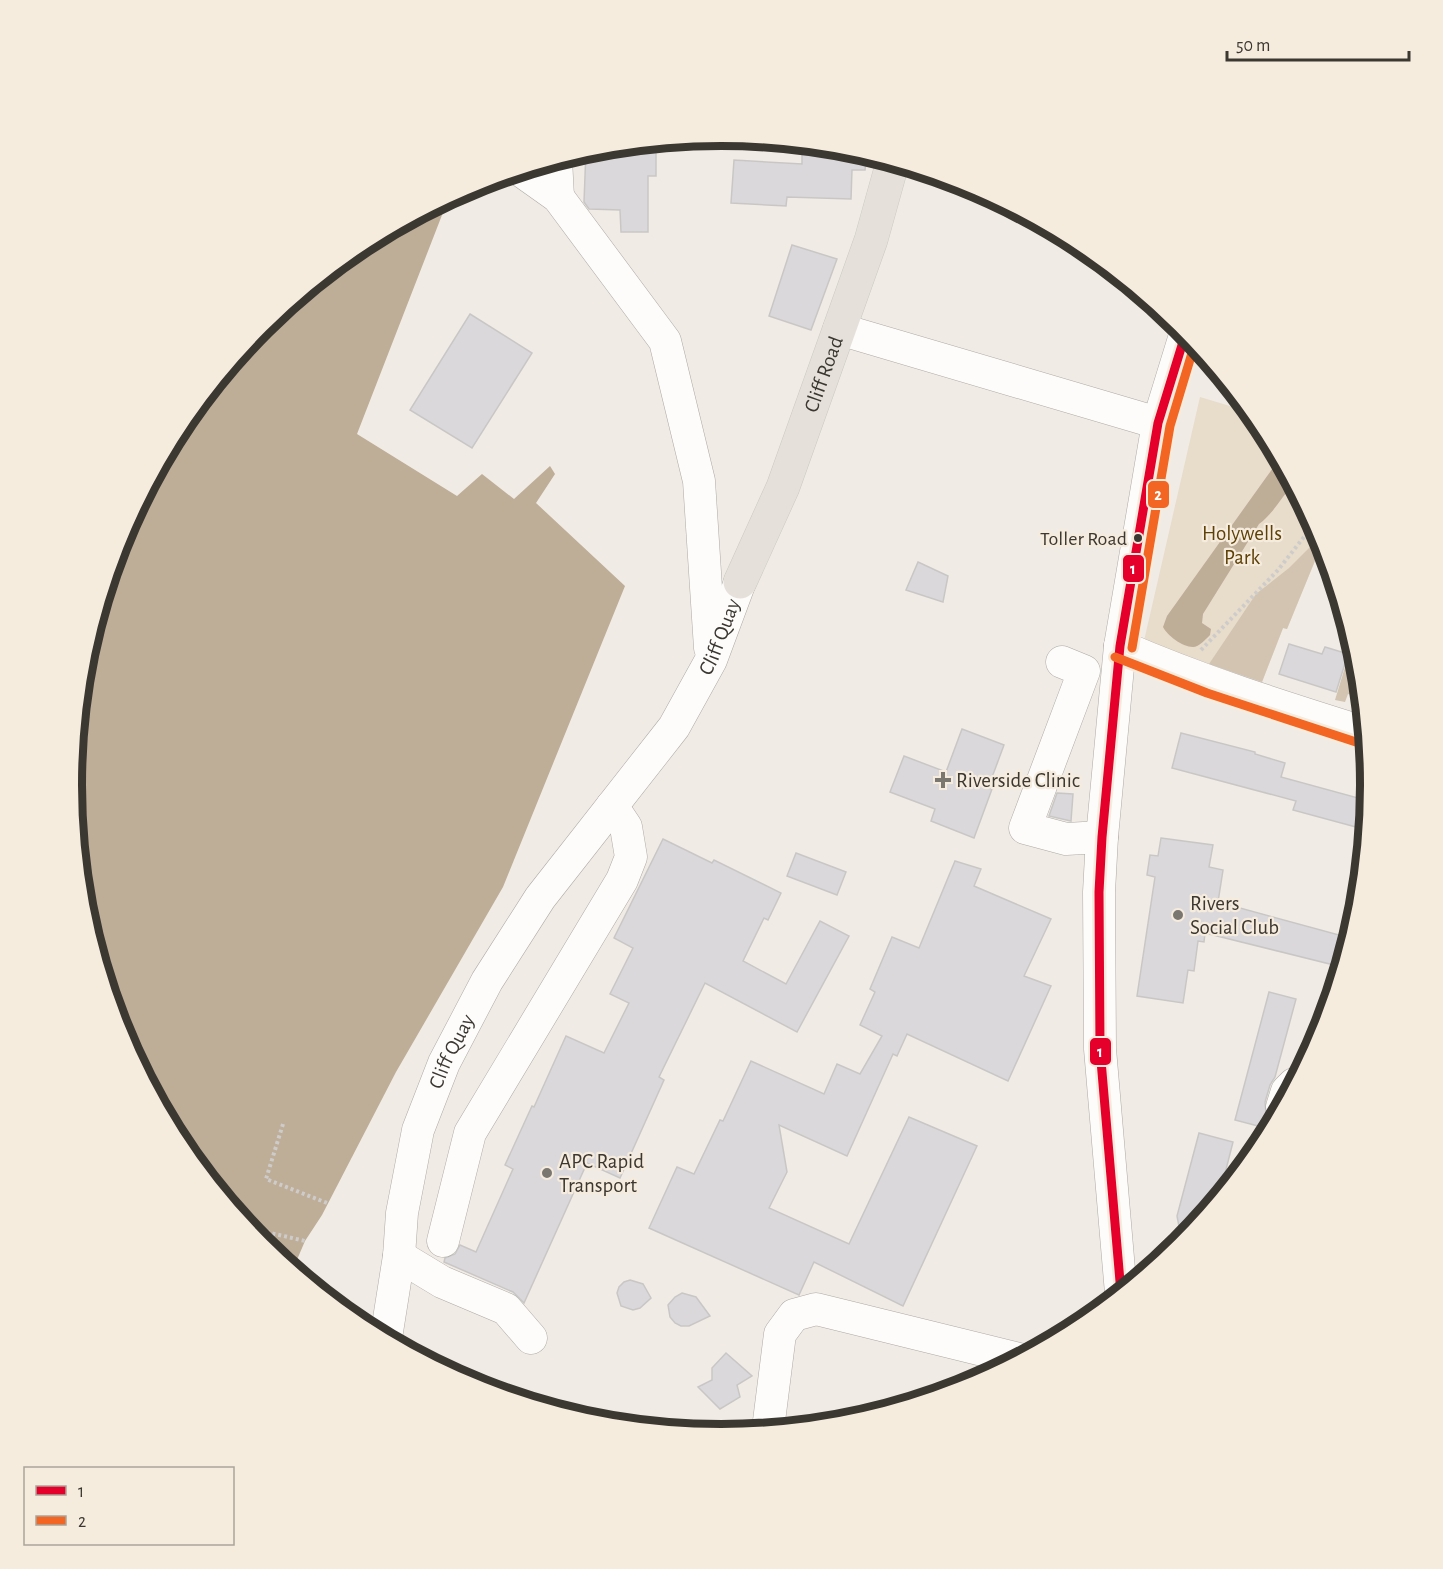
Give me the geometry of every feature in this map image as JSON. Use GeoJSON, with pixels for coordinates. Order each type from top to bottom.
{"type":"FeatureCollection","features":[{"type":"Feature","properties":{"kind":"main road","name":"Cliff Road"},"geometry":{"type":"LineString","coordinates":[[740,582],[783,487],[871,240],[891,168]]}},
{"type":"Feature","properties":{"kind":"street"},"geometry":{"type":"LineString","coordinates":[[556,167],[558,197]]}},
{"type":"Feature","properties":{"kind":"street"},"geometry":{"type":"LineString","coordinates":[[528,175],[558,197],[665,341],[699,481],[711,660]]}},
{"type":"Feature","properties":{"kind":"street"},"geometry":{"type":"LineString","coordinates":[[839,329],[1158,423]]}},
{"type":"Feature","properties":{"kind":"street"},"geometry":{"type":"LineString","coordinates":[[1120,1283],[1100,1049],[1099,892],[1102,837],[1120,646],[1158,423],[1183,343]]}},
{"type":"Feature","properties":{"kind":"street","name":"Cliff Quay"},"geometry":{"type":"LineString","coordinates":[[387,1329],[399,1256],[402,1213],[418,1130],[444,1063],[487,981],[534,907],[674,727],[711,660],[740,582]]}},
{"type":"Feature","properties":{"kind":"street"},"geometry":{"type":"LineString","coordinates":[[1120,646],[1180,672],[1358,730]]}},
{"type":"Feature","properties":{"kind":"street"},"geometry":{"type":"LineString","coordinates":[[1062,662],[1084,671],[1026,828],[1066,839],[1102,837]]}},
{"type":"Feature","properties":{"kind":"street"},"geometry":{"type":"LineString","coordinates":[[443,1241],[470,1133],[622,880],[631,856],[626,827],[612,807]]}},
{"type":"Feature","properties":{"kind":"street"},"geometry":{"type":"LineString","coordinates":[[399,1256],[442,1282],[506,1310],[531,1338]]}},
{"type":"Feature","properties":{"kind":"street"},"geometry":{"type":"LineString","coordinates":[[769,1421],[780,1334],[794,1315],[816,1310],[1007,1356]]}},
{"type":"Feature","properties":{"kind":"path"},"geometry":{"type":"LineString","coordinates":[[1180,672],[1278,570],[1308,532]]}},
{"type":"Feature","properties":{"kind":"path"},"geometry":{"type":"LineString","coordinates":[[283,1124],[266,1179],[327,1203]]}},
{"type":"Feature","properties":{"kind":"path"},"geometry":{"type":"LineString","coordinates":[[266,1232],[305,1241]]}},
{"type":"Feature","properties":{"kind":"green space","name":"Holywells Park"},"geometry":{"type":"Polygon","coordinates":[[[1200,397],[1237,408],[1275,465],[1295,502],[1318,554],[1287,629],[1283,628],[1262,682],[1144,641],[1200,397]]]}},
{"type":"Feature","properties":{"kind":"shaded area"},"geometry":{"type":"Polygon","coordinates":[[[445,209],[357,434],[457,496],[482,474],[514,499],[550,466],[555,474],[536,503],[625,586],[503,887],[396,1072],[322,1215],[305,1241],[296,1261],[241,1206],[190,1140],[148,1067],[131,1029],[104,950],[88,868],[82,784],[88,701],[104,619],[116,579],[148,502],[190,429],[241,363],[300,304],[366,253],[445,209]]]}},
{"type":"Feature","properties":{"kind":"shaded area"},"geometry":{"type":"Polygon","coordinates":[[[1275,465],[1289,490],[1259,524],[1203,614],[1202,623],[1211,629],[1210,635],[1195,647],[1180,643],[1163,627],[1167,616],[1275,465]]]}},
{"type":"Feature","properties":{"kind":"shaded area"},"geometry":{"type":"Polygon","coordinates":[[[1313,544],[1318,554],[1287,629],[1283,628],[1262,682],[1209,664],[1256,594],[1289,568],[1313,544]]]}},
{"type":"Feature","properties":{"kind":"shaded area"},"geometry":{"type":"Polygon","coordinates":[[[1348,658],[1354,696],[1348,694],[1345,702],[1335,700],[1348,658]]]}},
{"type":"Feature","properties":{"kind":"building"},"geometry":{"type":"Polygon","coordinates":[[[656,149],[656,176],[648,176],[648,232],[621,232],[620,210],[589,209],[584,202],[586,161],[656,149]]]}},
{"type":"Feature","properties":{"kind":"building"},"geometry":{"type":"Polygon","coordinates":[[[802,151],[866,162],[865,170],[852,170],[851,199],[787,197],[786,206],[731,203],[734,160],[802,164],[802,151]]]}},
{"type":"Feature","properties":{"kind":"building"},"geometry":{"type":"Polygon","coordinates":[[[792,245],[837,259],[811,330],[769,316],[792,245]]]}},
{"type":"Feature","properties":{"kind":"building"},"geometry":{"type":"Polygon","coordinates":[[[470,314],[532,353],[472,448],[410,410],[470,314]]]}},
{"type":"Feature","properties":{"kind":"building"},"geometry":{"type":"Polygon","coordinates":[[[918,562],[948,576],[943,602],[906,590],[918,562]]]}},
{"type":"Feature","properties":{"kind":"building"},"geometry":{"type":"Polygon","coordinates":[[[1289,644],[1322,654],[1325,647],[1347,654],[1336,692],[1279,674],[1289,644]]]}},
{"type":"Feature","properties":{"kind":"building","name":"Riverside Clinic"},"geometry":{"type":"Polygon","coordinates":[[[962,729],[1004,745],[988,788],[992,789],[974,838],[931,821],[935,809],[890,792],[904,756],[946,772],[962,729]]]}},
{"type":"Feature","properties":{"kind":"building"},"geometry":{"type":"Polygon","coordinates":[[[1181,733],[1255,752],[1255,754],[1285,763],[1281,777],[1360,798],[1359,828],[1293,810],[1296,801],[1172,768],[1181,733]]]}},
{"type":"Feature","properties":{"kind":"building"},"geometry":{"type":"Polygon","coordinates":[[[1057,793],[1073,794],[1071,821],[1049,816],[1057,793]]]}},
{"type":"Feature","properties":{"kind":"building","name":"Rivers Social Club"},"geometry":{"type":"Polygon","coordinates":[[[1161,838],[1213,845],[1209,867],[1223,870],[1218,902],[1342,936],[1334,965],[1205,933],[1204,942],[1198,941],[1194,971],[1188,970],[1183,1003],[1137,996],[1155,877],[1147,875],[1150,855],[1158,856],[1161,838]]]}},
{"type":"Feature","properties":{"kind":"building"},"geometry":{"type":"Polygon","coordinates":[[[663,839],[712,863],[714,860],[781,893],[768,920],[764,918],[743,961],[786,984],[820,921],[849,936],[797,1032],[705,983],[659,1077],[664,1080],[620,1178],[587,1163],[524,1303],[513,1292],[444,1262],[445,1258],[455,1254],[460,1245],[476,1252],[513,1169],[505,1165],[566,1036],[604,1053],[629,1003],[610,994],[633,948],[614,938],[663,839]]]}},
{"type":"Feature","properties":{"kind":"building"},"geometry":{"type":"Polygon","coordinates":[[[796,853],[846,872],[837,895],[787,876],[796,853]]]}},
{"type":"Feature","properties":{"kind":"building"},"geometry":{"type":"Polygon","coordinates":[[[955,861],[981,869],[974,886],[1051,919],[1024,976],[1051,986],[1008,1081],[907,1034],[897,1056],[893,1054],[847,1156],[779,1125],[787,1172],[769,1208],[849,1244],[909,1117],[977,1146],[903,1306],[814,1262],[799,1295],[649,1228],[677,1167],[694,1174],[720,1120],[723,1121],[751,1061],[824,1094],[837,1064],[860,1074],[882,1036],[860,1025],[875,992],[870,989],[892,937],[919,948],[955,861]]]}},
{"type":"Feature","properties":{"kind":"building"},"geometry":{"type":"Polygon","coordinates":[[[1269,992],[1296,999],[1275,1077],[1265,1102],[1266,1113],[1263,1124],[1261,1127],[1235,1120],[1269,992]]]}},
{"type":"Feature","properties":{"kind":"building"},"geometry":{"type":"Polygon","coordinates":[[[1199,1133],[1233,1142],[1224,1178],[1180,1229],[1177,1216],[1199,1133]]]}},
{"type":"Feature","properties":{"kind":"building"},"geometry":{"type":"Polygon","coordinates":[[[630,1280],[643,1284],[651,1298],[640,1308],[633,1310],[621,1306],[617,1293],[624,1282],[630,1280]]]}},
{"type":"Feature","properties":{"kind":"building"},"geometry":{"type":"Polygon","coordinates":[[[682,1293],[696,1297],[710,1316],[689,1326],[675,1323],[670,1317],[668,1305],[682,1293]]]}},
{"type":"Feature","properties":{"kind":"building"},"geometry":{"type":"Polygon","coordinates":[[[726,1353],[752,1376],[737,1385],[740,1397],[720,1409],[698,1387],[712,1380],[712,1368],[726,1353]]]}},
{"type":"Feature","properties":{"kind":"transit line","name":"1"},"geometry":{"type":"LineString","coordinates":[[1120,1283],[1100,1049],[1099,892],[1102,837],[1120,646],[1158,423],[1183,343]]}},
{"type":"Feature","properties":{"kind":"transit line","name":"2"},"geometry":{"type":"LineString","coordinates":[[1132,648],[1170,426],[1192,353]]}},
{"type":"Feature","properties":{"kind":"transit line","name":"2"},"geometry":{"type":"LineString","coordinates":[[1115,657],[1207,693],[1359,743]]}},
{"type":"Feature","properties":{"kind":"place","name":"Toller Road"},"geometry":{"type":"Point","coordinates":[1138,538]}},
{"type":"Feature","properties":{"kind":"place","name":"Riverside Clinic"},"geometry":{"type":"Point","coordinates":[943,780]}},
{"type":"Feature","properties":{"kind":"place","name":"Rivers Social Club"},"geometry":{"type":"Point","coordinates":[1178,915]}},
{"type":"Feature","properties":{"kind":"place","name":"APC Rapid Transport"},"geometry":{"type":"Point","coordinates":[547,1173]}}]}
